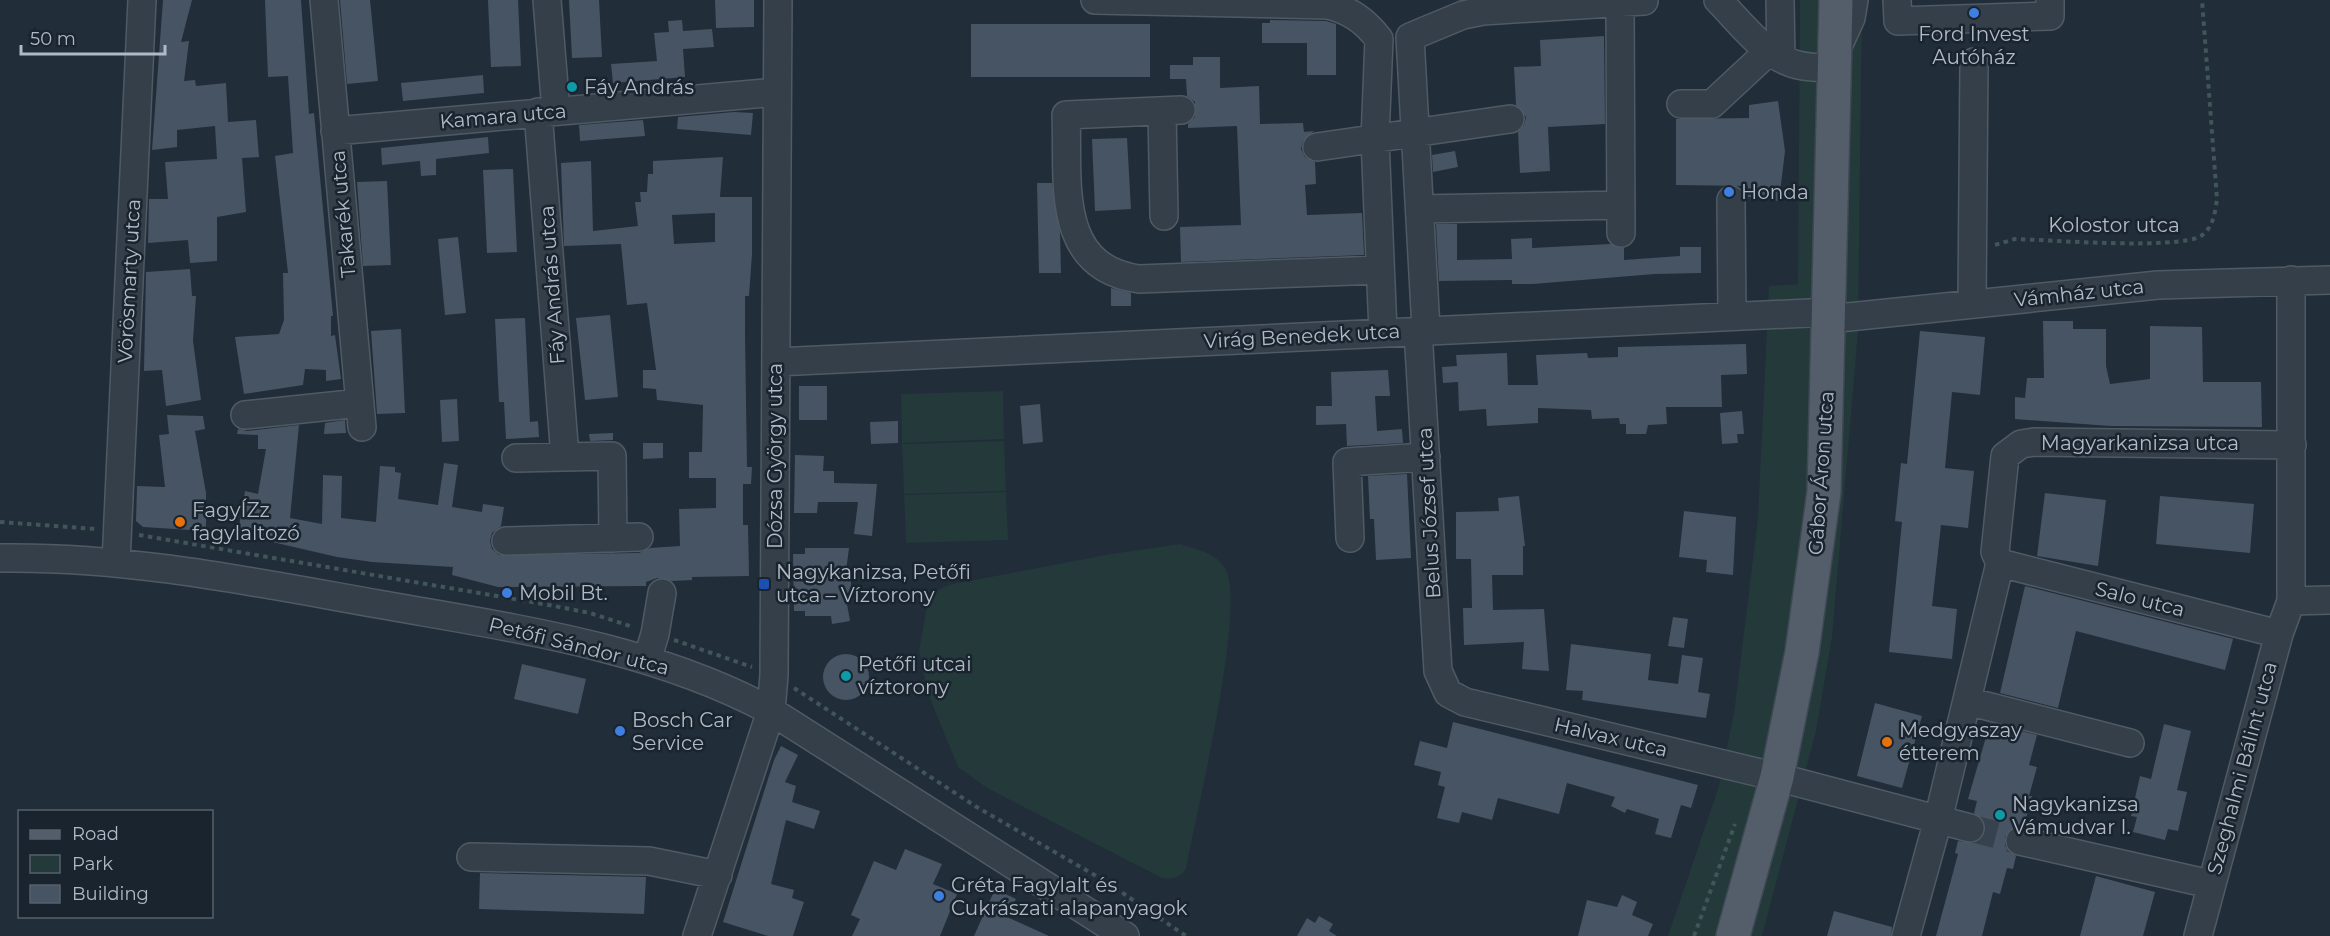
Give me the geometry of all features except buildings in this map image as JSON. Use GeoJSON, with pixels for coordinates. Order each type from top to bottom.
{"type":"FeatureCollection","features":[{"type":"Feature","properties":{"kind":"main road","name":"Gábor Áron utca"},"geometry":{"type":"LineString","coordinates":[[1733,936],[1777,777],[1802,652],[1824,492],[1836,0]]}},
{"type":"Feature","properties":{"kind":"street","name":"Vörösmarty utca"},"geometry":{"type":"LineString","coordinates":[[116,562],[142,0]]}},
{"type":"Feature","properties":{"kind":"street","name":"Takarék utca"},"geometry":{"type":"LineString","coordinates":[[245,415],[361,415],[324,0]]}},
{"type":"Feature","properties":{"kind":"street","name":"Fáy András utca"},"geometry":{"type":"LineString","coordinates":[[547,0],[547,111],[565,457]]}},
{"type":"Feature","properties":{"kind":"street","name":"Dózsa György utca"},"geometry":{"type":"LineString","coordinates":[[697,936],[771,711],[774,675],[778,0]]}},
{"type":"Feature","properties":{"kind":"street"},"geometry":{"type":"LineString","coordinates":[[1095,0],[1328,5],[1350,12],[1380,39],[1410,37],[1463,15],[1483,10],[1632,2],[1621,232]]}},
{"type":"Feature","properties":{"kind":"street"},"geometry":{"type":"LineString","coordinates":[[1718,0],[1775,55],[1796,65],[1836,58],[1851,18],[1854,0]]}},
{"type":"Feature","properties":{"kind":"street"},"geometry":{"type":"LineString","coordinates":[[1681,104],[1712,104],[1775,55],[1780,0]]}},
{"type":"Feature","properties":{"kind":"street"},"geometry":{"type":"LineString","coordinates":[[1897,0],[1898,21],[2050,16],[2050,0]]}},
{"type":"Feature","properties":{"kind":"street","name":"Belus József utca"},"geometry":{"type":"LineString","coordinates":[[1410,37],[1420,209],[1426,457],[1437,671],[1448,693]]}},
{"type":"Feature","properties":{"kind":"street"},"geometry":{"type":"LineString","coordinates":[[1380,39],[1375,139],[1383,332]]}},
{"type":"Feature","properties":{"kind":"street"},"geometry":{"type":"LineString","coordinates":[[1972,304],[1974,62]]}},
{"type":"Feature","properties":{"kind":"street","name":"Kamara utca"},"geometry":{"type":"LineString","coordinates":[[335,131],[777,92]]}},
{"type":"Feature","properties":{"kind":"street"},"geometry":{"type":"LineString","coordinates":[[1164,216],[1172,110],[1066,115],[1073,230],[1086,252],[1103,266],[1121,275],[1139,279],[1380,270]]}},
{"type":"Feature","properties":{"kind":"street"},"geometry":{"type":"LineString","coordinates":[[1317,147],[1510,119]]}},
{"type":"Feature","properties":{"kind":"street"},"geometry":{"type":"LineString","coordinates":[[1731,200],[1732,316]]}},
{"type":"Feature","properties":{"kind":"street"},"geometry":{"type":"LineString","coordinates":[[1420,209],[1621,204]]}},
{"type":"Feature","properties":{"kind":"street","name":"Szeghalmi Bálint utca"},"geometry":{"type":"LineString","coordinates":[[2198,936],[2210,884],[2291,601],[2291,280]]}},
{"type":"Feature","properties":{"kind":"street","name":"Vámház utca"},"geometry":{"type":"LineString","coordinates":[[1829,316],[2158,285],[2330,280]]}},
{"type":"Feature","properties":{"kind":"street","name":"Virág Benedek utca"},"geometry":{"type":"LineString","coordinates":[[776,362],[1732,316],[1829,316]]}},
{"type":"Feature","properties":{"kind":"street","name":"Magyarkanizsa utca"},"geometry":{"type":"LineString","coordinates":[[1906,936],[1938,820],[2000,563],[1995,552],[2005,456],[2021,444],[2034,442],[2292,445]]}},
{"type":"Feature","properties":{"kind":"street"},"geometry":{"type":"LineString","coordinates":[[506,541],[626,537],[612,456],[516,458]]}},
{"type":"Feature","properties":{"kind":"street"},"geometry":{"type":"LineString","coordinates":[[1350,538],[1347,462],[1426,457]]}},
{"type":"Feature","properties":{"kind":"street","name":"Petőfi Sándor utca"},"geometry":{"type":"LineString","coordinates":[[0,558],[116,562],[248,581],[537,632],[647,660],[714,683],[771,711],[1125,936]]}},
{"type":"Feature","properties":{"kind":"street","name":"Salo utca"},"geometry":{"type":"LineString","coordinates":[[2000,563],[2280,634]]}},
{"type":"Feature","properties":{"kind":"street"},"geometry":{"type":"LineString","coordinates":[[647,660],[655,634],[662,593]]}},
{"type":"Feature","properties":{"kind":"street"},"geometry":{"type":"LineString","coordinates":[[2291,601],[2330,600]]}},
{"type":"Feature","properties":{"kind":"street","name":"Halvax utca"},"geometry":{"type":"LineString","coordinates":[[1448,693],[1465,702],[1777,777],[1970,828]]}},
{"type":"Feature","properties":{"kind":"street"},"geometry":{"type":"LineString","coordinates":[[1966,701],[2130,743]]}},
{"type":"Feature","properties":{"kind":"street"},"geometry":{"type":"LineString","coordinates":[[2020,841],[2210,884]]}},
{"type":"Feature","properties":{"kind":"street"},"geometry":{"type":"LineString","coordinates":[[471,857],[649,861],[718,875]]}},
{"type":"Feature","properties":{"kind":"path","name":"Kolostor utca"},"geometry":{"type":"LineString","coordinates":[[1972,263],[1995,245],[2014,239],[2164,243],[2189,241],[2203,235],[2214,220],[2217,199],[2202,0]]}},
{"type":"Feature","properties":{"kind":"path"},"geometry":{"type":"LineString","coordinates":[[0,522],[118,531],[549,605]]}},
{"type":"Feature","properties":{"kind":"path"},"geometry":{"type":"LineString","coordinates":[[774,675],[975,806],[1106,881],[1186,936]]}},
{"type":"Feature","properties":{"kind":"path"},"geometry":{"type":"LineString","coordinates":[[1694,936],[1717,880],[1738,814]]}},
{"type":"Feature","properties":{"kind":"green space"},"geometry":{"type":"Polygon","coordinates":[[[1800,0],[1862,0],[1858,332],[1832,637],[1816,731],[1762,936],[1668,936],[1719,786],[1734,713],[1758,518],[1769,286],[1798,284],[1800,0]]]}},
{"type":"Feature","properties":{"kind":"green space"},"geometry":{"type":"Polygon","coordinates":[[[1003,391],[1004,439],[902,443],[901,394],[1003,391]]]}},
{"type":"Feature","properties":{"kind":"green space"},"geometry":{"type":"Polygon","coordinates":[[[1004,441],[1006,491],[904,494],[902,444],[1004,441]]]}},
{"type":"Feature","properties":{"kind":"green space"},"geometry":{"type":"Polygon","coordinates":[[[1006,492],[1008,540],[906,543],[904,495],[1006,492]]]}},
{"type":"Feature","properties":{"kind":"green space"},"geometry":{"type":"Polygon","coordinates":[[[1180,544],[1212,555],[1226,570],[1230,592],[1230,626],[1217,714],[1186,869],[1176,878],[1170,879],[1162,878],[987,788],[958,767],[927,691],[919,650],[929,595],[948,585],[1111,554],[1180,544]]]}},
{"type":"Feature","properties":{"kind":"tunnel"},"geometry":{"type":"LineString","coordinates":[[1970,828],[2020,841]]}},
{"type":"Feature","properties":{"kind":"place","name":"Ford Invest Autóház"},"geometry":{"type":"Point","coordinates":[1974,13]}},
{"type":"Feature","properties":{"kind":"place","name":"Fáy András"},"geometry":{"type":"Point","coordinates":[572,87]}},
{"type":"Feature","properties":{"kind":"place","name":"Honda"},"geometry":{"type":"Point","coordinates":[1729,192]}},
{"type":"Feature","properties":{"kind":"place","name":"FagyÍZz fagylaltozó"},"geometry":{"type":"Point","coordinates":[180,522]}},
{"type":"Feature","properties":{"kind":"place","name":"Nagykanizsa, Petőfi utca – Víztorony"},"geometry":{"type":"Point","coordinates":[764,584]}},
{"type":"Feature","properties":{"kind":"place","name":"Mobil Bt."},"geometry":{"type":"Point","coordinates":[507,593]}},
{"type":"Feature","properties":{"kind":"place","name":"Petőfi utcai víztorony"},"geometry":{"type":"Point","coordinates":[846,676]}},
{"type":"Feature","properties":{"kind":"place","name":"Bosch Car Service"},"geometry":{"type":"Point","coordinates":[620,731]}},
{"type":"Feature","properties":{"kind":"place","name":"Medgyaszay étterem"},"geometry":{"type":"Point","coordinates":[1887,742]}},
{"type":"Feature","properties":{"kind":"place","name":"Nagykanizsa Vámudvar I."},"geometry":{"type":"Point","coordinates":[2000,815]}},
{"type":"Feature","properties":{"kind":"place","name":"Gréta Fagylalt és Cukrászati alapanyagok"},"geometry":{"type":"Point","coordinates":[939,896]}}]}
